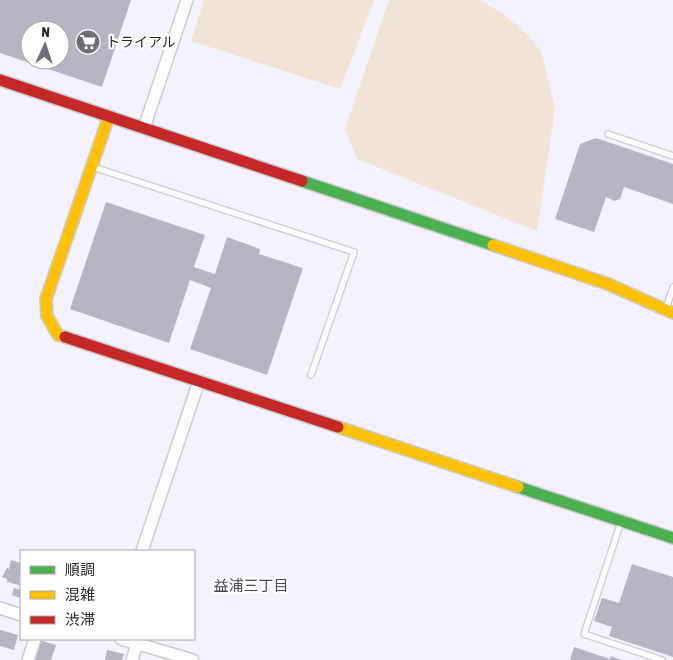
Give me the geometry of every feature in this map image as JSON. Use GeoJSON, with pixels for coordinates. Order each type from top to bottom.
{"type":"FeatureCollection","features":[{"type":"Feature","properties":{"kind":"street"},"geometry":{"type":"LineString","coordinates":[[144,128],[188,0]]}},
{"type":"Feature","properties":{"kind":"street"},"geometry":{"type":"LineString","coordinates":[[0,80],[608,284],[669,311]]}},
{"type":"Feature","properties":{"kind":"street"},"geometry":{"type":"LineString","coordinates":[[109,116],[46,299],[46,316],[58,335],[673,538]]}},
{"type":"Feature","properties":{"kind":"street"},"geometry":{"type":"LineString","coordinates":[[142,550],[199,381]]}},
{"type":"Feature","properties":{"kind":"street"},"geometry":{"type":"LineString","coordinates":[[0,608],[20,615]]}},
{"type":"Feature","properties":{"kind":"street"},"geometry":{"type":"LineString","coordinates":[[28,660],[35,640]]}},
{"type":"Feature","properties":{"kind":"street"},"geometry":{"type":"LineString","coordinates":[[124,640],[193,660]]}},
{"type":"Feature","properties":{"kind":"street"},"geometry":{"type":"LineString","coordinates":[[132,660],[137,644]]}},
{"type":"Feature","properties":{"kind":"lane"},"geometry":{"type":"LineString","coordinates":[[608,134],[673,156]]}},
{"type":"Feature","properties":{"kind":"lane"},"geometry":{"type":"LineString","coordinates":[[91,166],[354,252],[311,375]]}},
{"type":"Feature","properties":{"kind":"lane"},"geometry":{"type":"LineString","coordinates":[[669,311],[673,287]]}},
{"type":"Feature","properties":{"kind":"lane"},"geometry":{"type":"LineString","coordinates":[[622,521],[584,634],[662,660]]}},
{"type":"Feature","properties":{"kind":"shaded area"},"geometry":{"type":"Polygon","coordinates":[[[204,0],[374,0],[340,89],[191,41],[204,0]]]}},
{"type":"Feature","properties":{"kind":"shaded area"},"geometry":{"type":"Polygon","coordinates":[[[389,0],[481,0],[507,17],[529,36],[542,53],[555,109],[537,231],[357,159],[345,129],[389,0]]]}},
{"type":"Feature","properties":{"kind":"building","name":"トライアル"},"geometry":{"type":"Polygon","coordinates":[[[0,0],[131,0],[102,87],[51,70],[70,70],[70,20],[20,20],[20,60],[0,53],[0,0]]]}},
{"type":"Feature","properties":{"kind":"building"},"geometry":{"type":"Polygon","coordinates":[[[596,138],[673,164],[673,204],[624,187],[620,199],[614,201],[606,197],[594,232],[555,219],[580,144],[596,138]]]}},
{"type":"Feature","properties":{"kind":"building"},"geometry":{"type":"Polygon","coordinates":[[[106,202],[205,235],[194,267],[215,274],[227,237],[260,249],[259,254],[303,268],[267,375],[190,349],[211,288],[190,280],[169,343],[70,309],[106,202]]]}},
{"type":"Feature","properties":{"kind":"building"},"geometry":{"type":"Polygon","coordinates":[[[11,560],[20,563],[19,585],[7,582],[7,579],[2,577],[7,568],[9,569],[11,560]]]}},
{"type":"Feature","properties":{"kind":"building"},"geometry":{"type":"Polygon","coordinates":[[[632,564],[673,577],[673,657],[609,636],[612,627],[594,621],[602,598],[619,603],[632,564]]]}},
{"type":"Feature","properties":{"kind":"building"},"geometry":{"type":"Polygon","coordinates":[[[14,588],[20,590],[20,598],[12,595],[14,588]]]}},
{"type":"Feature","properties":{"kind":"building"},"geometry":{"type":"Polygon","coordinates":[[[0,630],[18,635],[14,650],[0,646],[0,630]]]}},
{"type":"Feature","properties":{"kind":"building"},"geometry":{"type":"Polygon","coordinates":[[[39,640],[56,645],[51,660],[33,660],[39,640]]]}},
{"type":"Feature","properties":{"kind":"building"},"geometry":{"type":"Polygon","coordinates":[[[574,647],[610,659],[611,656],[621,660],[570,660],[574,647]]]}},
{"type":"Feature","properties":{"kind":"building"},"geometry":{"type":"Polygon","coordinates":[[[107,650],[124,654],[122,660],[105,660],[107,650]]]}},
{"type":"Feature","properties":{"kind":"traffic: fast"},"geometry":{"type":"LineString","coordinates":[[302,181],[493,245]]}},
{"type":"Feature","properties":{"kind":"traffic: fast"},"geometry":{"type":"LineString","coordinates":[[518,487],[673,538]]}},
{"type":"Feature","properties":{"kind":"traffic: slow"},"geometry":{"type":"LineString","coordinates":[[65,337],[58,335],[47,316],[46,299],[109,116]]}},
{"type":"Feature","properties":{"kind":"traffic: slow"},"geometry":{"type":"LineString","coordinates":[[493,245],[608,284],[673,313]]}},
{"type":"Feature","properties":{"kind":"traffic: slow"},"geometry":{"type":"LineString","coordinates":[[338,427],[518,487]]}},
{"type":"Feature","properties":{"kind":"traffic: jam"},"geometry":{"type":"LineString","coordinates":[[0,80],[302,181]]}},
{"type":"Feature","properties":{"kind":"traffic: jam"},"geometry":{"type":"LineString","coordinates":[[65,337],[338,427]]}},
{"type":"Feature","properties":{"kind":"place","name":"トライアル"},"geometry":{"type":"Point","coordinates":[88,42]}},
{"type":"Feature","properties":{"kind":"district","name":"益浦三丁目"},"geometry":{"type":"Point","coordinates":[251,586]}}]}
